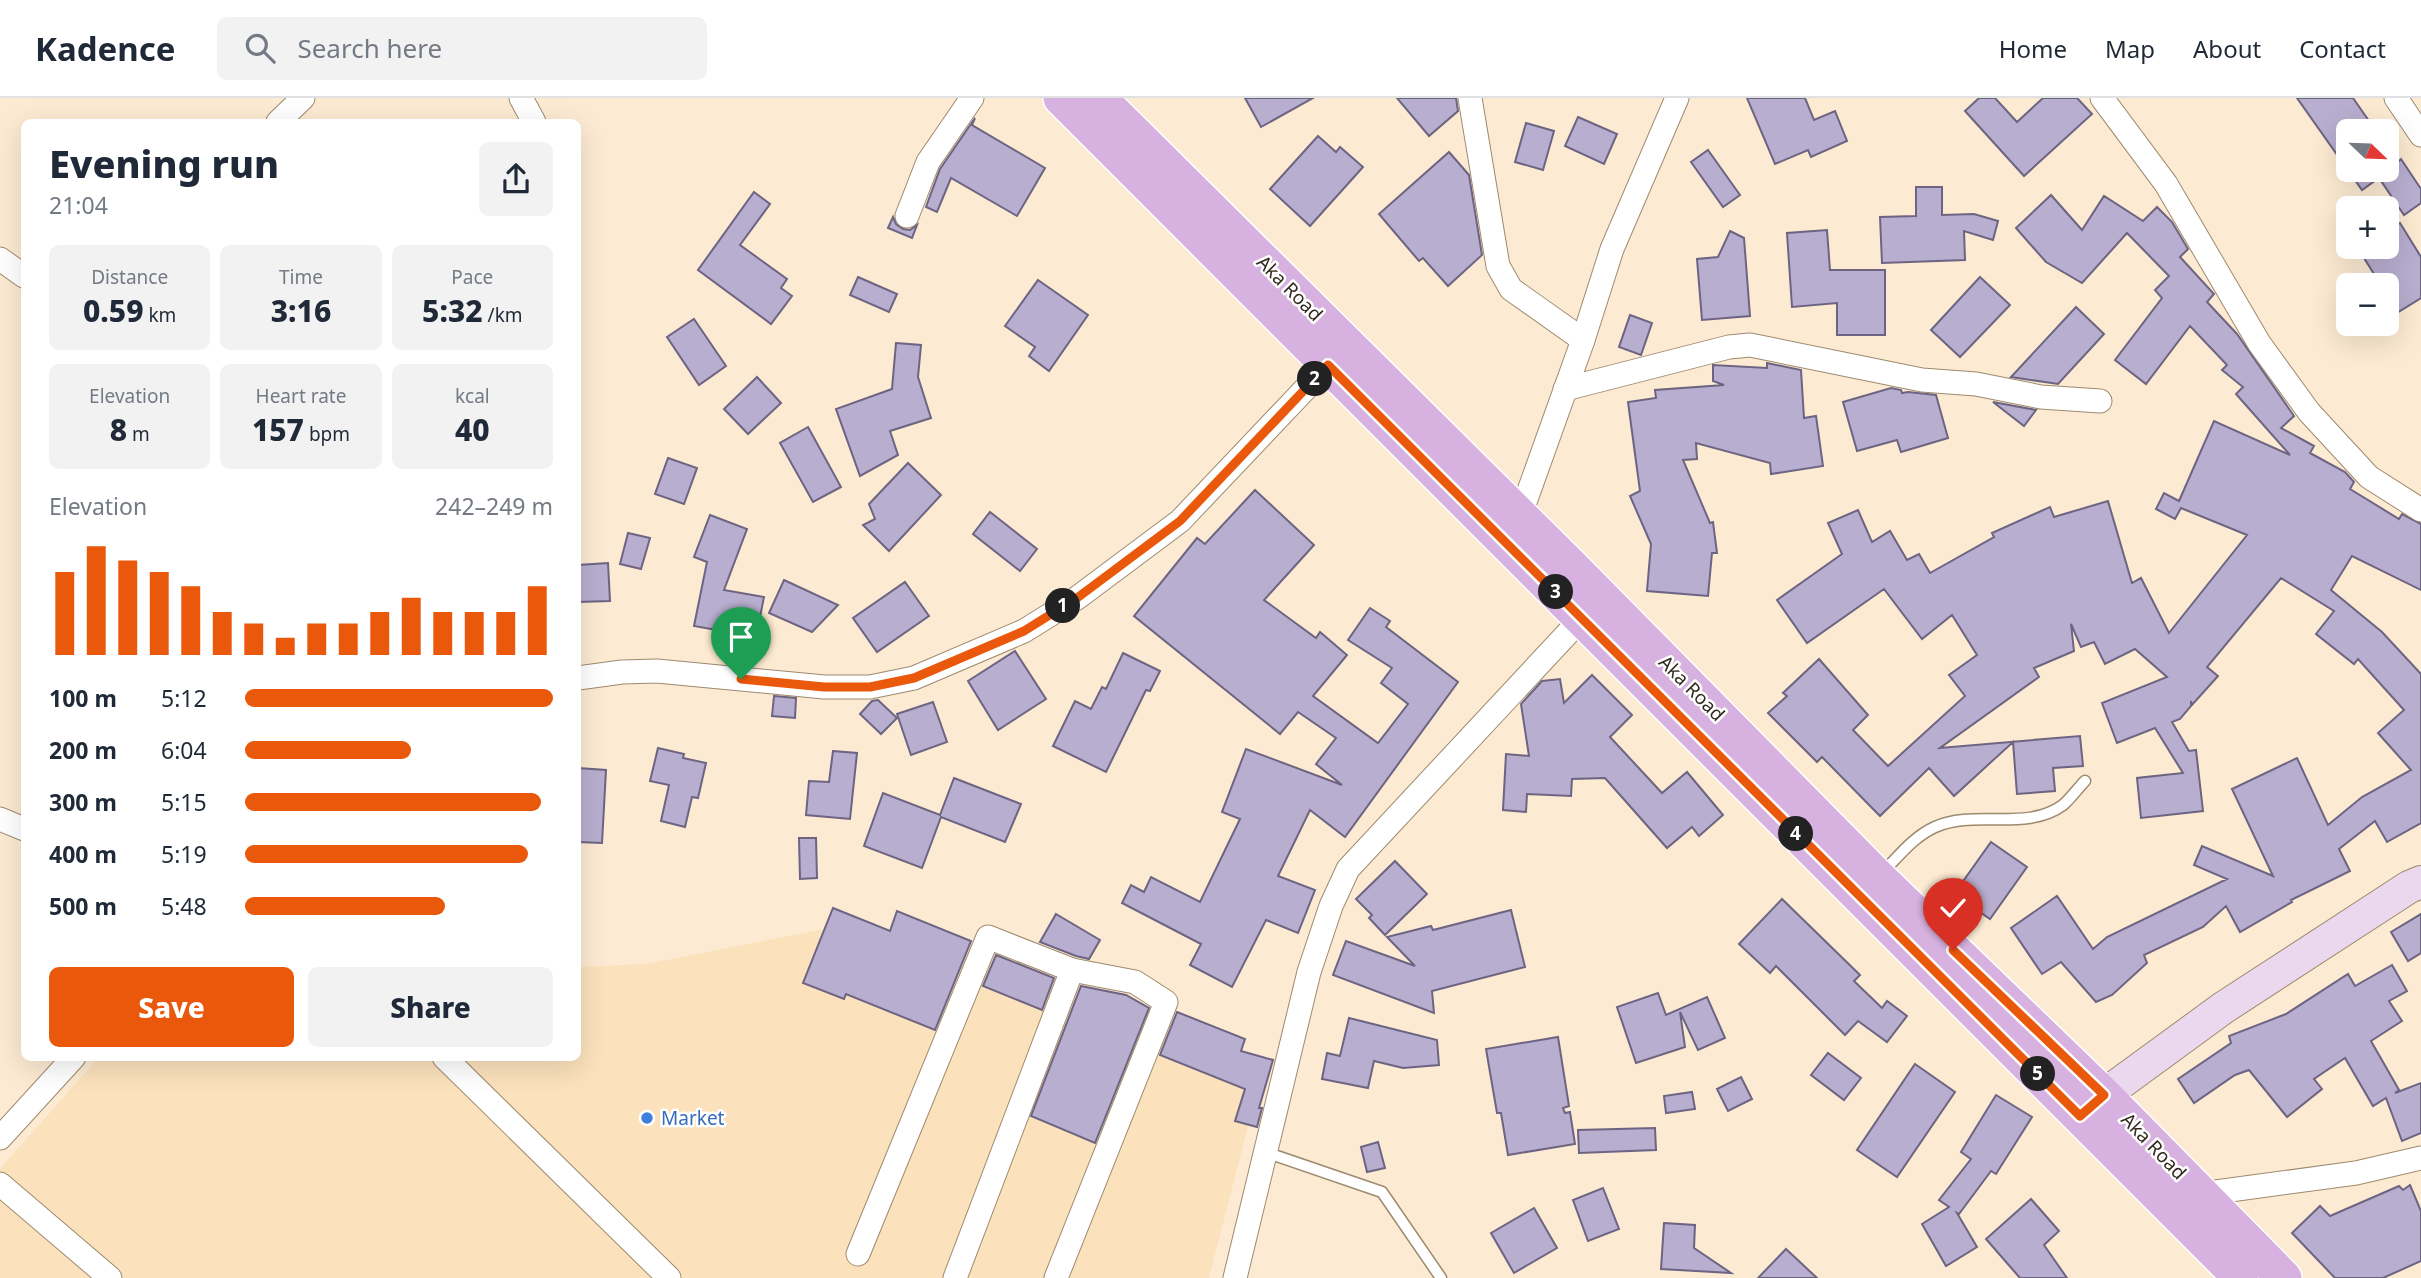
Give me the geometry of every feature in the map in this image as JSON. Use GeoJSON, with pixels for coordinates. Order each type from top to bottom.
{"type":"FeatureCollection","features":[{"type":"Feature","properties":{"kind":"main road","name":"Aka Road"},"geometry":{"type":"LineString","coordinates":[[1061,98],[1581,619],[2092,1105],[2201,1194],[2284,1278]]}},
{"type":"Feature","properties":{"kind":"main road","name":"Aka Road"},"geometry":{"type":"LineString","coordinates":[[1099,98],[1521,516],[1878,877],[2092,1105],[2241,1278]]}},
{"type":"Feature","properties":{"kind":"street"},"geometry":{"type":"LineString","coordinates":[[281,119],[303,98]]}},
{"type":"Feature","properties":{"kind":"street"},"geometry":{"type":"LineString","coordinates":[[521,98],[532,119]]}},
{"type":"Feature","properties":{"kind":"street"},"geometry":{"type":"LineString","coordinates":[[906,216],[928,162],[972,98]]}},
{"type":"Feature","properties":{"kind":"street"},"geometry":{"type":"LineString","coordinates":[[1470,98],[1498,266],[1511,289],[1583,341]]}},
{"type":"Feature","properties":{"kind":"street"},"geometry":{"type":"LineString","coordinates":[[1521,516],[1583,341],[1612,249],[1677,98]]}},
{"type":"Feature","properties":{"kind":"street"},"geometry":{"type":"LineString","coordinates":[[2102,98],[2166,184],[2259,343],[2309,412],[2369,477],[2421,510]]}},
{"type":"Feature","properties":{"kind":"street"},"geometry":{"type":"LineString","coordinates":[[2396,98],[2421,135]]}},
{"type":"Feature","properties":{"kind":"street"},"geometry":{"type":"LineString","coordinates":[[0,259],[21,274]]}},
{"type":"Feature","properties":{"kind":"street"},"geometry":{"type":"LineString","coordinates":[[1565,389],[1729,347],[1749,345],[1922,380],[1976,384],[2041,397],[2100,401]]}},
{"type":"Feature","properties":{"kind":"street"},"geometry":{"type":"LineString","coordinates":[[581,678],[657,671],[824,687],[870,687],[914,678],[1024,631],[1077,598],[1180,521],[1328,365]]}},
{"type":"Feature","properties":{"kind":"street"},"geometry":{"type":"LineString","coordinates":[[1235,1278],[1309,972],[1331,906],[1348,869],[1581,619]]}},
{"type":"Feature","properties":{"kind":"street"},"geometry":{"type":"LineString","coordinates":[[0,820],[21,828]]}},
{"type":"Feature","properties":{"kind":"street"},"geometry":{"type":"LineString","coordinates":[[2092,1105],[2223,1008],[2409,887],[2421,882]]}},
{"type":"Feature","properties":{"kind":"street"},"geometry":{"type":"LineString","coordinates":[[858,1254],[988,937],[1072,970],[1135,982],[1166,1002],[1056,1278]]}},
{"type":"Feature","properties":{"kind":"street"},"geometry":{"type":"LineString","coordinates":[[955,1278],[1072,970]]}},
{"type":"Feature","properties":{"kind":"street"},"geometry":{"type":"LineString","coordinates":[[0,1138],[70,1061]]}},
{"type":"Feature","properties":{"kind":"street"},"geometry":{"type":"LineString","coordinates":[[448,1061],[669,1278]]}},
{"type":"Feature","properties":{"kind":"street"},"geometry":{"type":"LineString","coordinates":[[2201,1194],[2356,1173],[2421,1158]]}},
{"type":"Feature","properties":{"kind":"street"},"geometry":{"type":"LineString","coordinates":[[0,1184],[110,1278]]}},
{"type":"Feature","properties":{"kind":"lane"},"geometry":{"type":"LineString","coordinates":[[1878,877],[1916,838],[1938,826],[1967,820],[2037,817],[2063,805],[2085,781]]}},
{"type":"Feature","properties":{"kind":"lane"},"geometry":{"type":"LineString","coordinates":[[1265,1152],[1382,1192],[1441,1278]]}},
{"type":"Feature","properties":{"kind":"shaded area","name":"Market"},"geometry":{"type":"Polygon","coordinates":[[[866,921],[1263,1067],[1209,1278],[0,1278],[0,1169],[95,1061],[581,1061],[581,967],[646,964],[866,921]]]}},
{"type":"Feature","properties":{"kind":"building"},"geometry":{"type":"Polygon","coordinates":[[[1245,98],[1313,98],[1261,127],[1245,98]]]}},
{"type":"Feature","properties":{"kind":"building"},"geometry":{"type":"Polygon","coordinates":[[[1397,98],[1456,98],[1458,111],[1429,136],[1397,98]]]}},
{"type":"Feature","properties":{"kind":"building"},"geometry":{"type":"Polygon","coordinates":[[[1747,98],[1805,98],[1814,120],[1835,111],[1847,141],[1811,157],[1808,150],[1775,164],[1747,98]]]}},
{"type":"Feature","properties":{"kind":"building"},"geometry":{"type":"Polygon","coordinates":[[[1979,98],[1995,98],[2017,122],[2043,98],[2077,98],[2092,114],[2024,176],[1965,111],[1979,98]]]}},
{"type":"Feature","properties":{"kind":"building"},"geometry":{"type":"Polygon","coordinates":[[[2297,98],[2353,98],[2368,119],[2336,119],[2336,153],[2297,98]]]}},
{"type":"Feature","properties":{"kind":"building"},"geometry":{"type":"Polygon","coordinates":[[[1578,117],[1617,134],[1604,164],[1565,146],[1578,117]]]}},
{"type":"Feature","properties":{"kind":"building"},"geometry":{"type":"Polygon","coordinates":[[[975,118],[972,125],[1045,168],[1017,216],[951,178],[937,212],[926,207],[940,169],[975,118]]]}},
{"type":"Feature","properties":{"kind":"building"},"geometry":{"type":"Polygon","coordinates":[[[1526,123],[1554,131],[1543,170],[1515,162],[1526,123]]]}},
{"type":"Feature","properties":{"kind":"building"},"geometry":{"type":"Polygon","coordinates":[[[1318,136],[1336,152],[1340,147],[1363,167],[1310,226],[1270,189],[1318,136]]]}},
{"type":"Feature","properties":{"kind":"building"},"geometry":{"type":"Polygon","coordinates":[[[1708,150],[1740,195],[1723,207],[1691,162],[1708,150]]]}},
{"type":"Feature","properties":{"kind":"building"},"geometry":{"type":"Polygon","coordinates":[[[1449,152],[1469,175],[1482,255],[1448,286],[1423,258],[1419,261],[1379,214],[1449,152]]]}},
{"type":"Feature","properties":{"kind":"building"},"geometry":{"type":"Polygon","coordinates":[[[2401,159],[2421,189],[2421,203],[2404,215],[2399,208],[2399,196],[2391,196],[2382,182],[2399,182],[2401,159]]]}},
{"type":"Feature","properties":{"kind":"building"},"geometry":{"type":"Polygon","coordinates":[[[2356,182],[2373,182],[2362,190],[2356,182]]]}},
{"type":"Feature","properties":{"kind":"building"},"geometry":{"type":"Polygon","coordinates":[[[1916,187],[1942,187],[1942,215],[1974,214],[1998,221],[1993,240],[1964,231],[1965,260],[1882,263],[1880,217],[1916,216],[1916,187]]]}},
{"type":"Feature","properties":{"kind":"building"},"geometry":{"type":"Polygon","coordinates":[[[754,192],[770,204],[740,245],[787,279],[781,288],[792,296],[771,324],[698,270],[754,192]]]}},
{"type":"Feature","properties":{"kind":"building"},"geometry":{"type":"Polygon","coordinates":[[[2051,195],[2082,230],[2104,196],[2143,221],[2157,207],[2172,222],[2188,249],[2180,257],[2214,294],[2207,302],[2237,334],[2294,416],[2281,428],[2314,446],[2310,453],[2345,472],[2354,482],[2350,489],[2399,519],[2402,514],[2421,524],[2421,590],[2352,556],[2331,590],[2382,632],[2421,674],[2421,823],[2387,842],[2375,821],[2339,849],[2350,871],[2291,900],[2292,902],[2240,932],[2226,906],[2203,927],[2144,955],[2147,963],[2112,995],[2096,1002],[2061,962],[2042,974],[2011,928],[2057,896],[2093,949],[2107,937],[2227,879],[2194,865],[2202,846],[2273,876],[2232,789],[2297,758],[2328,825],[2362,797],[2411,770],[2378,733],[2404,710],[2358,659],[2354,664],[2316,634],[2334,611],[2281,578],[2207,667],[2218,676],[2192,705],[2191,701],[2191,706],[2180,719],[2172,722],[2189,751],[2196,750],[2203,811],[2141,818],[2137,778],[2183,773],[2155,728],[2117,743],[2102,703],[2167,677],[2135,649],[2105,664],[2094,642],[2081,647],[2071,624],[2074,651],[2034,668],[2039,677],[1940,748],[2080,736],[2083,766],[2053,768],[2055,791],[2017,794],[2013,742],[1954,796],[1929,768],[1880,816],[1822,757],[1817,762],[1768,713],[1787,696],[1783,693],[1819,659],[1868,715],[1853,730],[1888,766],[1965,696],[1949,675],[1977,655],[1952,615],[1922,639],[1884,589],[1807,643],[1777,600],[1842,554],[1828,523],[1858,510],[1872,542],[1890,531],[1907,560],[1919,554],[1930,573],[1994,537],[1992,533],[2050,507],[2054,517],[2108,501],[2132,583],[2141,578],[2169,633],[2247,535],[2181,508],[2175,519],[2156,509],[2164,493],[2179,501],[2214,421],[2290,455],[2236,394],[2243,387],[2222,370],[2227,365],[2190,326],[2146,384],[2115,360],[2162,298],[2155,290],[2169,276],[2127,233],[2082,283],[2046,262],[2016,228],[2051,195]]]}},
{"type":"Feature","properties":{"kind":"building"},"geometry":{"type":"Polygon","coordinates":[[[893,217],[896,224],[903,229],[910,230],[917,225],[912,238],[888,228],[893,217]]]}},
{"type":"Feature","properties":{"kind":"building"},"geometry":{"type":"Polygon","coordinates":[[[2399,224],[2421,257],[2421,298],[2399,312],[2399,273],[2373,273],[2365,259],[2399,259],[2399,224]]]}},
{"type":"Feature","properties":{"kind":"building"},"geometry":{"type":"Polygon","coordinates":[[[1827,230],[1830,270],[1885,270],[1885,335],[1837,335],[1837,303],[1792,307],[1787,233],[1827,230]]]}},
{"type":"Feature","properties":{"kind":"building"},"geometry":{"type":"Polygon","coordinates":[[[1730,231],[1744,238],[1750,316],[1702,320],[1697,259],[1718,257],[1730,231]]]}},
{"type":"Feature","properties":{"kind":"building"},"geometry":{"type":"Polygon","coordinates":[[[858,277],[897,294],[889,312],[850,295],[858,277]]]}},
{"type":"Feature","properties":{"kind":"building"},"geometry":{"type":"Polygon","coordinates":[[[1980,277],[2010,305],[1960,357],[1931,330],[1980,277]]]}},
{"type":"Feature","properties":{"kind":"building"},"geometry":{"type":"Polygon","coordinates":[[[1038,280],[1088,315],[1049,371],[1029,356],[1035,347],[1005,326],[1038,280]]]}},
{"type":"Feature","properties":{"kind":"building"},"geometry":{"type":"Polygon","coordinates":[[[2076,307],[2104,334],[2058,384],[2011,377],[2076,307]]]}},
{"type":"Feature","properties":{"kind":"building"},"geometry":{"type":"Polygon","coordinates":[[[1630,315],[1652,323],[1641,355],[1619,347],[1630,315]]]}},
{"type":"Feature","properties":{"kind":"building"},"geometry":{"type":"Polygon","coordinates":[[[694,319],[726,366],[699,385],[667,337],[694,319]]]}},
{"type":"Feature","properties":{"kind":"building"},"geometry":{"type":"Polygon","coordinates":[[[896,343],[921,345],[918,377],[931,418],[890,431],[898,455],[860,476],[836,409],[892,389],[896,343]]]}},
{"type":"Feature","properties":{"kind":"building"},"geometry":{"type":"Polygon","coordinates":[[[1767,363],[1801,370],[1804,418],[1816,416],[1823,466],[1771,474],[1770,463],[1696,443],[1697,459],[1683,460],[1710,523],[1713,522],[1717,553],[1712,553],[1708,596],[1647,591],[1651,544],[1630,496],[1640,491],[1628,402],[1656,398],[1655,390],[1724,385],[1713,381],[1713,365],[1767,368],[1767,363]]]}},
{"type":"Feature","properties":{"kind":"building"},"geometry":{"type":"Polygon","coordinates":[[[757,377],[781,403],[748,434],[724,409],[757,377]]]}},
{"type":"Feature","properties":{"kind":"building"},"geometry":{"type":"Polygon","coordinates":[[[1891,388],[1901,390],[1902,393],[1936,395],[1948,438],[1901,452],[1897,440],[1857,451],[1843,402],[1891,388]]]}},
{"type":"Feature","properties":{"kind":"building"},"geometry":{"type":"Polygon","coordinates":[[[1993,402],[2036,410],[2024,426],[1993,402]]]}},
{"type":"Feature","properties":{"kind":"building"},"geometry":{"type":"Polygon","coordinates":[[[808,427],[841,487],[813,502],[780,443],[808,427]]]}},
{"type":"Feature","properties":{"kind":"building"},"geometry":{"type":"Polygon","coordinates":[[[668,458],[697,468],[684,504],[655,494],[668,458]]]}},
{"type":"Feature","properties":{"kind":"building"},"geometry":{"type":"Polygon","coordinates":[[[908,463],[941,495],[889,551],[863,525],[875,519],[869,504],[908,463]]]}},
{"type":"Feature","properties":{"kind":"building"},"geometry":{"type":"Polygon","coordinates":[[[1255,490],[1314,545],[1264,600],[1316,638],[1320,632],[1347,655],[1313,696],[1378,743],[1408,704],[1381,683],[1392,668],[1348,640],[1370,608],[1390,621],[1386,627],[1458,682],[1345,837],[1310,810],[1278,876],[1315,890],[1298,933],[1266,920],[1232,987],[1190,965],[1201,944],[1122,903],[1131,885],[1144,892],[1151,877],[1200,902],[1240,819],[1222,812],[1246,749],[1342,785],[1316,764],[1336,738],[1298,712],[1280,734],[1134,616],[1197,538],[1205,544],[1255,490]]]}},
{"type":"Feature","properties":{"kind":"building"},"geometry":{"type":"Polygon","coordinates":[[[990,512],[1037,549],[1020,571],[973,534],[990,512]]]}},
{"type":"Feature","properties":{"kind":"building"},"geometry":{"type":"Polygon","coordinates":[[[710,515],[747,529],[724,590],[764,597],[756,637],[694,626],[707,562],[694,557],[710,515]]]}},
{"type":"Feature","properties":{"kind":"building"},"geometry":{"type":"Polygon","coordinates":[[[628,533],[650,538],[641,569],[620,564],[628,533]]]}},
{"type":"Feature","properties":{"kind":"building"},"geometry":{"type":"Polygon","coordinates":[[[608,563],[610,601],[581,602],[581,565],[608,563]]]}},
{"type":"Feature","properties":{"kind":"building"},"geometry":{"type":"Polygon","coordinates":[[[784,580],[838,605],[812,632],[769,613],[784,580]]]}},
{"type":"Feature","properties":{"kind":"building"},"geometry":{"type":"Polygon","coordinates":[[[905,582],[929,616],[877,652],[853,618],[905,582]]]}},
{"type":"Feature","properties":{"kind":"building"},"geometry":{"type":"Polygon","coordinates":[[[1015,651],[1046,699],[998,730],[968,681],[1015,651]]]}},
{"type":"Feature","properties":{"kind":"building"},"geometry":{"type":"Polygon","coordinates":[[[1123,653],[1160,671],[1150,691],[1146,690],[1106,772],[1053,746],[1075,701],[1091,709],[1102,687],[1106,689],[1123,653]]]}},
{"type":"Feature","properties":{"kind":"building"},"geometry":{"type":"Polygon","coordinates":[[[1592,675],[1632,715],[1610,737],[1662,793],[1687,772],[1723,815],[1699,836],[1692,827],[1667,848],[1605,778],[1572,779],[1571,796],[1527,794],[1526,812],[1503,810],[1506,754],[1529,756],[1521,704],[1542,681],[1560,679],[1564,703],[1592,675]]]}},
{"type":"Feature","properties":{"kind":"building"},"geometry":{"type":"Polygon","coordinates":[[[774,696],[796,698],[795,718],[772,716],[774,696]]]}},
{"type":"Feature","properties":{"kind":"building"},"geometry":{"type":"Polygon","coordinates":[[[878,700],[897,718],[881,734],[860,714],[872,701],[878,700]]]}},
{"type":"Feature","properties":{"kind":"building"},"geometry":{"type":"Polygon","coordinates":[[[933,702],[947,742],[911,755],[897,714],[933,702]]]}},
{"type":"Feature","properties":{"kind":"building"},"geometry":{"type":"Polygon","coordinates":[[[658,748],[706,763],[698,798],[692,797],[685,827],[661,821],[669,785],[650,781],[658,748]]]}},
{"type":"Feature","properties":{"kind":"building"},"geometry":{"type":"Polygon","coordinates":[[[833,751],[857,753],[850,819],[806,815],[809,781],[829,782],[833,751]]]}},
{"type":"Feature","properties":{"kind":"building"},"geometry":{"type":"Polygon","coordinates":[[[581,768],[606,770],[602,843],[581,842],[581,768]]]}},
{"type":"Feature","properties":{"kind":"building"},"geometry":{"type":"Polygon","coordinates":[[[954,778],[1021,804],[1005,842],[941,817],[922,868],[864,846],[883,793],[940,815],[954,778]]]}},
{"type":"Feature","properties":{"kind":"building"},"geometry":{"type":"Polygon","coordinates":[[[799,838],[816,838],[817,878],[800,879],[799,838]]]}},
{"type":"Feature","properties":{"kind":"building"},"geometry":{"type":"Polygon","coordinates":[[[1991,842],[2027,867],[1990,919],[1954,894],[1991,842]]]}},
{"type":"Feature","properties":{"kind":"building"},"geometry":{"type":"Polygon","coordinates":[[[1395,861],[1427,894],[1385,935],[1369,918],[1372,915],[1356,899],[1395,861]]]}},
{"type":"Feature","properties":{"kind":"building"},"geometry":{"type":"Polygon","coordinates":[[[1782,899],[1860,975],[1854,981],[1882,1008],[1887,1001],[1907,1016],[1887,1042],[1858,1021],[1845,1035],[1776,966],[1770,973],[1739,944],[1782,899]]]}},
{"type":"Feature","properties":{"kind":"building"},"geometry":{"type":"Polygon","coordinates":[[[833,908],[890,931],[897,911],[971,941],[935,1030],[846,994],[844,999],[803,983],[833,908]]]}},
{"type":"Feature","properties":{"kind":"building"},"geometry":{"type":"Polygon","coordinates":[[[1511,910],[1525,967],[1432,991],[1434,1013],[1333,975],[1346,941],[1415,966],[1387,937],[1431,926],[1433,930],[1511,910]]]}},
{"type":"Feature","properties":{"kind":"building"},"geometry":{"type":"Polygon","coordinates":[[[1056,914],[1100,940],[1089,959],[1040,942],[1056,914]]]}},
{"type":"Feature","properties":{"kind":"building"},"geometry":{"type":"Polygon","coordinates":[[[2421,914],[2421,953],[2408,961],[2391,932],[2421,914]]]}},
{"type":"Feature","properties":{"kind":"building"},"geometry":{"type":"Polygon","coordinates":[[[996,955],[1054,978],[1042,1010],[983,986],[996,955]]]}},
{"type":"Feature","properties":{"kind":"building"},"geometry":{"type":"Polygon","coordinates":[[[2392,965],[2407,991],[2389,1001],[2402,1021],[2371,1041],[2399,1090],[2395,1093],[2421,1083],[2421,1133],[2402,1141],[2386,1098],[2373,1106],[2345,1058],[2314,1079],[2322,1089],[2287,1117],[2249,1070],[2235,1075],[2194,1103],[2178,1079],[2231,1043],[2229,1036],[2286,1014],[2348,974],[2355,986],[2392,965]]]}},
{"type":"Feature","properties":{"kind":"building"},"geometry":{"type":"Polygon","coordinates":[[[1081,986],[1126,995],[1149,1008],[1095,1143],[1031,1116],[1081,986]]]}},
{"type":"Feature","properties":{"kind":"building"},"geometry":{"type":"Polygon","coordinates":[[[1658,993],[1666,1015],[1707,997],[1725,1038],[1698,1050],[1680,1012],[1685,1047],[1636,1063],[1617,1007],[1658,993]]]}},
{"type":"Feature","properties":{"kind":"building"},"geometry":{"type":"Polygon","coordinates":[[[1177,1012],[1245,1039],[1241,1051],[1273,1060],[1259,1108],[1262,1108],[1257,1127],[1235,1121],[1245,1089],[1160,1055],[1177,1012]]]}},
{"type":"Feature","properties":{"kind":"building"},"geometry":{"type":"Polygon","coordinates":[[[1349,1018],[1437,1040],[1439,1065],[1403,1068],[1374,1061],[1368,1088],[1322,1079],[1327,1053],[1340,1056],[1349,1018]]]}},
{"type":"Feature","properties":{"kind":"building"},"geometry":{"type":"Polygon","coordinates":[[[1558,1037],[1569,1106],[1563,1108],[1565,1113],[1570,1112],[1575,1144],[1508,1155],[1501,1113],[1497,1113],[1486,1049],[1558,1037]]]}},
{"type":"Feature","properties":{"kind":"building"},"geometry":{"type":"Polygon","coordinates":[[[1828,1053],[1861,1078],[1844,1100],[1811,1075],[1828,1053]]]}},
{"type":"Feature","properties":{"kind":"building"},"geometry":{"type":"Polygon","coordinates":[[[1915,1064],[1955,1092],[1897,1177],[1857,1150],[1915,1064]]]}},
{"type":"Feature","properties":{"kind":"building"},"geometry":{"type":"Polygon","coordinates":[[[1741,1077],[1752,1099],[1728,1111],[1717,1089],[1741,1077]]]}},
{"type":"Feature","properties":{"kind":"building"},"geometry":{"type":"Polygon","coordinates":[[[1692,1092],[1695,1109],[1666,1113],[1664,1096],[1692,1092]]]}},
{"type":"Feature","properties":{"kind":"building"},"geometry":{"type":"Polygon","coordinates":[[[1996,1095],[2032,1117],[1996,1174],[1991,1171],[1959,1214],[1957,1213],[1977,1247],[1946,1266],[1922,1224],[1949,1207],[1939,1200],[1971,1159],[1961,1152],[1996,1095]]]}},
{"type":"Feature","properties":{"kind":"building"},"geometry":{"type":"Polygon","coordinates":[[[1655,1128],[1656,1150],[1579,1153],[1578,1130],[1655,1128]]]}},
{"type":"Feature","properties":{"kind":"building"},"geometry":{"type":"Polygon","coordinates":[[[1378,1142],[1385,1168],[1367,1172],[1361,1147],[1378,1142]]]}},
{"type":"Feature","properties":{"kind":"building"},"geometry":{"type":"Polygon","coordinates":[[[2410,1185],[2421,1211],[2421,1261],[2383,1278],[2335,1278],[2292,1233],[2320,1206],[2330,1216],[2399,1186],[2403,1190],[2410,1185]]]}},
{"type":"Feature","properties":{"kind":"building"},"geometry":{"type":"Polygon","coordinates":[[[1603,1188],[1619,1229],[1588,1241],[1573,1200],[1603,1188]]]}},
{"type":"Feature","properties":{"kind":"building"},"geometry":{"type":"Polygon","coordinates":[[[2031,1199],[2059,1231],[2044,1245],[2067,1278],[2020,1278],[1986,1239],[2031,1199]]]}},
{"type":"Feature","properties":{"kind":"building"},"geometry":{"type":"Polygon","coordinates":[[[1534,1208],[1557,1248],[1514,1273],[1491,1233],[1534,1208]]]}},
{"type":"Feature","properties":{"kind":"building"},"geometry":{"type":"Polygon","coordinates":[[[1664,1223],[1695,1225],[1694,1248],[1731,1273],[1661,1269],[1664,1223]]]}},
{"type":"Feature","properties":{"kind":"building"},"geometry":{"type":"Polygon","coordinates":[[[1786,1249],[1817,1278],[1758,1278],[1786,1249]]]}},
{"type":"Feature","properties":{"kind":"place","name":"Market"},"geometry":{"type":"Point","coordinates":[647,1118]}},
{"type":"Feature","properties":{"kind":"route"},"geometry":{"type":"LineString","coordinates":[[741,679],[824,687],[870,687],[914,678],[1024,631],[1077,598],[1180,521],[1328,365],[2080,1116],[2104,1095],[1953,950]]}}]}
